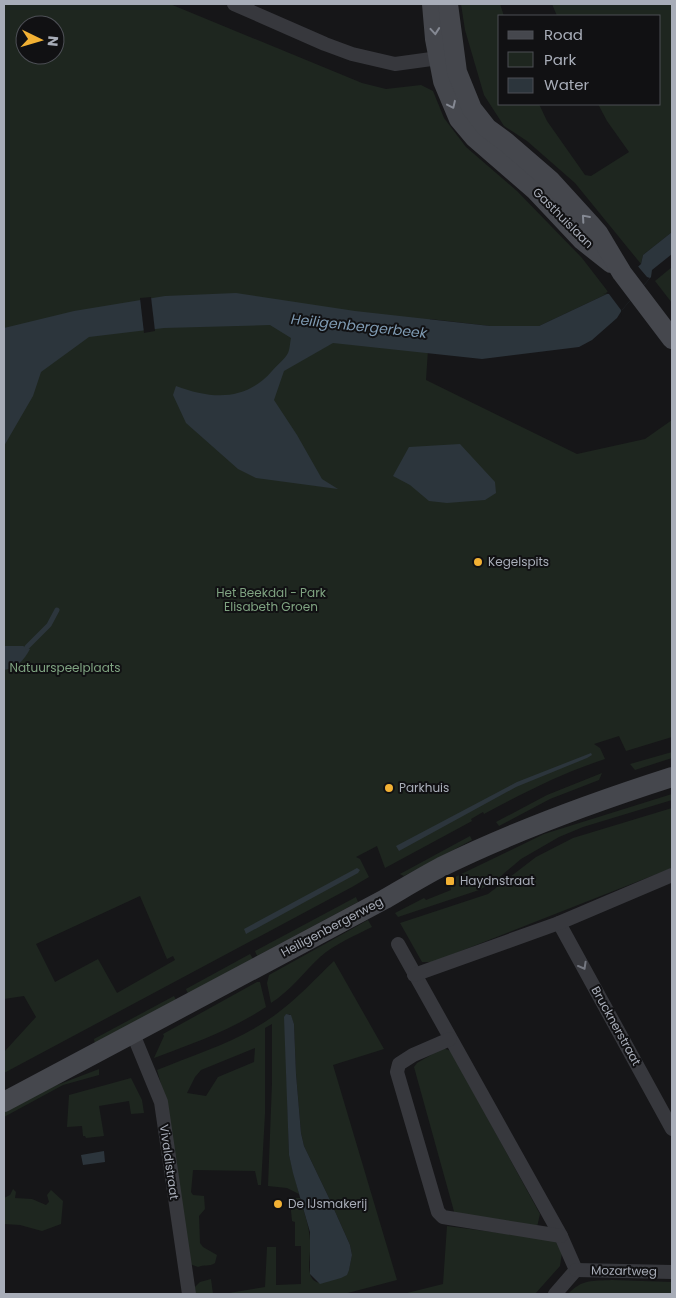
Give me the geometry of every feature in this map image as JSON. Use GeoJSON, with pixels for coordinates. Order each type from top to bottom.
{"type":"FeatureCollection","features":[{"type":"Feature","properties":{"kind":"main road","name":"Gasthuislaan"},"geometry":{"type":"LineString","coordinates":[[432,4],[447,57]]}},
{"type":"Feature","properties":{"kind":"main road","name":"Gasthuislaan"},"geometry":{"type":"LineString","coordinates":[[448,4],[447,57],[443,81],[459,119],[470,132],[535,190],[582,240],[622,272],[672,339]]}},
{"type":"Feature","properties":{"kind":"main road","name":"Heiligenbergerweg"},"geometry":{"type":"LineString","coordinates":[[4,1102],[457,860],[562,815],[672,777]]}},
{"type":"Feature","properties":{"kind":"street"},"geometry":{"type":"LineString","coordinates":[[234,4],[352,54],[395,64],[447,57]]}},
{"type":"Feature","properties":{"kind":"street"},"geometry":{"type":"LineString","coordinates":[[414,975],[559,923],[672,875]]}},
{"type":"Feature","properties":{"kind":"street","name":"Brucknerstraat"},"geometry":{"type":"LineString","coordinates":[[559,923],[672,1129]]}},
{"type":"Feature","properties":{"kind":"street"},"geometry":{"type":"LineString","coordinates":[[398,944],[561,1236],[576,1270],[555,1294]]}},
{"type":"Feature","properties":{"kind":"street","name":"Vivaldistraat"},"geometry":{"type":"LineString","coordinates":[[133,1034],[161,1102],[189,1294]]}},
{"type":"Feature","properties":{"kind":"street"},"geometry":{"type":"LineString","coordinates":[[450,1039],[413,1055],[399,1064],[397,1072],[438,1212],[443,1216],[561,1236]]}},
{"type":"Feature","properties":{"kind":"street","name":"Mozartweg"},"geometry":{"type":"LineString","coordinates":[[576,1270],[672,1272]]}},
{"type":"Feature","properties":{"kind":"green space","name":"Het Beekdal - Park Elisabeth Groen"},"geometry":{"type":"Polygon","coordinates":[[[4,4],[170,4],[362,83],[386,89],[421,85],[433,91],[444,118],[466,147],[517,191],[582,258],[609,293],[539,326],[490,326],[430,319],[426,380],[577,454],[645,439],[672,420],[672,737],[626,751],[619,736],[594,744],[600,748],[605,759],[543,784],[484,814],[483,812],[471,819],[472,821],[385,868],[377,846],[356,857],[360,859],[369,877],[4,1073],[4,1052],[36,1017],[24,996],[4,999],[4,4]],[[140,896],[36,944],[55,982],[98,959],[117,993],[175,960],[173,956],[167,959],[140,896]]]}},
{"type":"Feature","properties":{"kind":"green space"},"geometry":{"type":"Polygon","coordinates":[[[461,4],[500,4],[504,15],[498,15],[498,105],[539,105],[547,121],[585,175],[591,176],[629,152],[607,121],[599,105],[661,105],[661,15],[557,15],[552,4],[672,4],[672,232],[643,255],[641,264],[575,183],[527,141],[504,126],[484,95],[465,30],[461,4]]]}},
{"type":"Feature","properties":{"kind":"green space"},"geometry":{"type":"Polygon","coordinates":[[[672,267],[672,303],[655,281],[672,267]]]}},
{"type":"Feature","properties":{"kind":"green space"},"geometry":{"type":"Polygon","coordinates":[[[672,752],[672,758],[635,770],[630,764],[672,752]]]}},
{"type":"Feature","properties":{"kind":"green space"},"geometry":{"type":"Polygon","coordinates":[[[602,773],[599,780],[550,799],[499,826],[496,822],[547,795],[602,773]]]}},
{"type":"Feature","properties":{"kind":"green space"},"geometry":{"type":"Polygon","coordinates":[[[672,794],[672,800],[583,827],[559,837],[521,859],[494,882],[479,890],[398,917],[395,913],[424,898],[426,900],[451,890],[450,886],[455,883],[453,878],[544,834],[672,794]]]}},
{"type":"Feature","properties":{"kind":"green space"},"geometry":{"type":"Polygon","coordinates":[[[672,808],[672,868],[433,962],[422,962],[400,923],[488,894],[536,857],[573,838],[672,808]]]}},
{"type":"Feature","properties":{"kind":"green space"},"geometry":{"type":"Polygon","coordinates":[[[470,836],[472,840],[404,876],[400,874],[470,836]]]}},
{"type":"Feature","properties":{"kind":"green space"},"geometry":{"type":"Polygon","coordinates":[[[356,897],[358,902],[257,956],[255,951],[356,897]]]}},
{"type":"Feature","properties":{"kind":"green space"},"geometry":{"type":"Polygon","coordinates":[[[368,920],[372,927],[326,952],[291,987],[271,1003],[267,983],[269,975],[368,920]]]}},
{"type":"Feature","properties":{"kind":"green space"},"geometry":{"type":"Polygon","coordinates":[[[250,954],[253,959],[188,994],[186,989],[250,954]]]}},
{"type":"Feature","properties":{"kind":"green space"},"geometry":{"type":"Polygon","coordinates":[[[334,961],[384,1049],[333,1065],[397,1280],[344,1294],[223,1294],[265,1287],[267,1247],[276,1247],[276,1285],[301,1284],[301,1246],[295,1246],[295,1222],[292,1221],[290,1201],[293,1198],[300,1198],[309,1229],[309,1267],[314,1281],[325,1282],[331,1280],[349,1269],[352,1255],[350,1245],[304,1146],[301,1133],[294,1024],[290,1014],[285,1015],[289,1155],[299,1194],[287,1188],[268,1186],[272,1024],[265,1028],[265,1114],[261,1185],[258,1185],[255,1171],[193,1170],[191,1192],[193,1195],[204,1196],[205,1209],[199,1216],[200,1243],[203,1247],[217,1255],[215,1263],[211,1265],[198,1267],[190,1264],[163,1091],[157,1070],[218,1046],[261,1024],[290,1003],[334,961]],[[255,1048],[201,1070],[187,1093],[206,1096],[218,1077],[254,1062],[255,1048]]]}},
{"type":"Feature","properties":{"kind":"green space"},"geometry":{"type":"Polygon","coordinates":[[[260,982],[266,1007],[225,1030],[154,1058],[164,1036],[163,1034],[260,982]]]}},
{"type":"Feature","properties":{"kind":"green space"},"geometry":{"type":"Polygon","coordinates":[[[174,996],[176,1000],[95,1044],[94,1039],[174,996]]]}},
{"type":"Feature","properties":{"kind":"green space"},"geometry":{"type":"Polygon","coordinates":[[[443,1048],[451,1051],[540,1214],[537,1227],[455,1215],[414,1067],[417,1063],[443,1048]]]}},
{"type":"Feature","properties":{"kind":"green space"},"geometry":{"type":"Polygon","coordinates":[[[99,1069],[99,1075],[63,1085],[4,1117],[4,1111],[52,1087],[99,1069]]]}},
{"type":"Feature","properties":{"kind":"green space"},"geometry":{"type":"Polygon","coordinates":[[[131,1078],[142,1100],[144,1113],[131,1114],[129,1101],[99,1106],[104,1136],[86,1138],[83,1136],[82,1126],[67,1127],[69,1095],[131,1078]]]}},
{"type":"Feature","properties":{"kind":"green space"},"geometry":{"type":"Polygon","coordinates":[[[13,1189],[16,1192],[15,1198],[32,1199],[46,1205],[49,1202],[47,1195],[51,1190],[63,1201],[61,1224],[42,1231],[20,1225],[4,1224],[4,1198],[10,1195],[13,1189]]]}},
{"type":"Feature","properties":{"kind":"green space"},"geometry":{"type":"Polygon","coordinates":[[[447,1226],[555,1240],[562,1253],[560,1266],[535,1294],[403,1294],[443,1284],[447,1226]]]}},
{"type":"Feature","properties":{"kind":"green space"},"geometry":{"type":"Polygon","coordinates":[[[211,1279],[213,1294],[195,1294],[195,1287],[200,1282],[211,1279]]]}},
{"type":"Feature","properties":{"kind":"green space"},"geometry":{"type":"Polygon","coordinates":[[[612,1280],[672,1282],[672,1294],[568,1294],[583,1283],[612,1280]]]}},
{"type":"Feature","properties":{"kind":"water","name":"Heiligenbergerbeek"},"geometry":{"type":"Polygon","coordinates":[[[672,232],[672,254],[652,270],[651,277],[617,318],[592,340],[579,347],[482,359],[333,343],[284,371],[274,400],[322,479],[338,489],[256,478],[238,469],[186,423],[173,395],[176,386],[202,394],[227,395],[239,393],[262,381],[285,358],[290,346],[291,338],[270,325],[164,328],[89,337],[41,372],[33,396],[4,446],[4,328],[74,311],[165,296],[236,293],[355,311],[490,326],[539,326],[609,293],[641,264],[643,255],[672,232]]]}},
{"type":"Feature","properties":{"kind":"water"},"geometry":{"type":"Polygon","coordinates":[[[460,444],[495,482],[496,493],[485,500],[447,503],[429,501],[410,485],[393,476],[409,447],[460,444]]]}},
{"type":"Feature","properties":{"kind":"water"},"geometry":{"type":"Polygon","coordinates":[[[4,646],[23,646],[30,649],[20,663],[4,670],[4,646]]]}},
{"type":"Feature","properties":{"kind":"water"},"geometry":{"type":"Polygon","coordinates":[[[591,753],[592,755],[587,758],[516,787],[399,851],[396,846],[517,782],[591,753]]]}},
{"type":"Feature","properties":{"kind":"water"},"geometry":{"type":"Polygon","coordinates":[[[357,868],[360,870],[358,873],[246,934],[244,929],[357,868]]]}},
{"type":"Feature","properties":{"kind":"water"},"geometry":{"type":"Polygon","coordinates":[[[286,1014],[291,1015],[294,1024],[296,1074],[301,1133],[304,1146],[350,1245],[352,1255],[347,1275],[320,1284],[310,1274],[310,1232],[289,1155],[284,1017],[286,1014]]]}},
{"type":"Feature","properties":{"kind":"water"},"geometry":{"type":"Polygon","coordinates":[[[104,1151],[105,1162],[83,1165],[81,1155],[104,1151]]]}},
{"type":"Feature","properties":{"kind":"pier"},"geometry":{"type":"Polygon","coordinates":[[[636,264],[650,278],[622,310],[621,317],[621,310],[609,294],[603,293],[606,293],[636,264]]]}},
{"type":"Feature","properties":{"kind":"pier"},"geometry":{"type":"Polygon","coordinates":[[[151,297],[155,331],[144,333],[140,298],[151,297]]]}},
{"type":"Feature","properties":{"kind":"waterway"},"geometry":{"type":"LineString","coordinates":[[27,647],[49,625],[57,610]]}},
{"type":"Feature","properties":{"kind":"place","name":"Kegelspits"},"geometry":{"type":"Point","coordinates":[478,562]}},
{"type":"Feature","properties":{"kind":"place","name":"Parkhuis"},"geometry":{"type":"Point","coordinates":[389,788]}},
{"type":"Feature","properties":{"kind":"place","name":"Haydnstraat"},"geometry":{"type":"Point","coordinates":[450,881]}},
{"type":"Feature","properties":{"kind":"place","name":"De IJsmakerij"},"geometry":{"type":"Point","coordinates":[278,1204]}},
{"type":"Feature","properties":{"kind":"park label","name":"Natuurspeelplaats"},"geometry":{"type":"Point","coordinates":[65,668]}}]}
